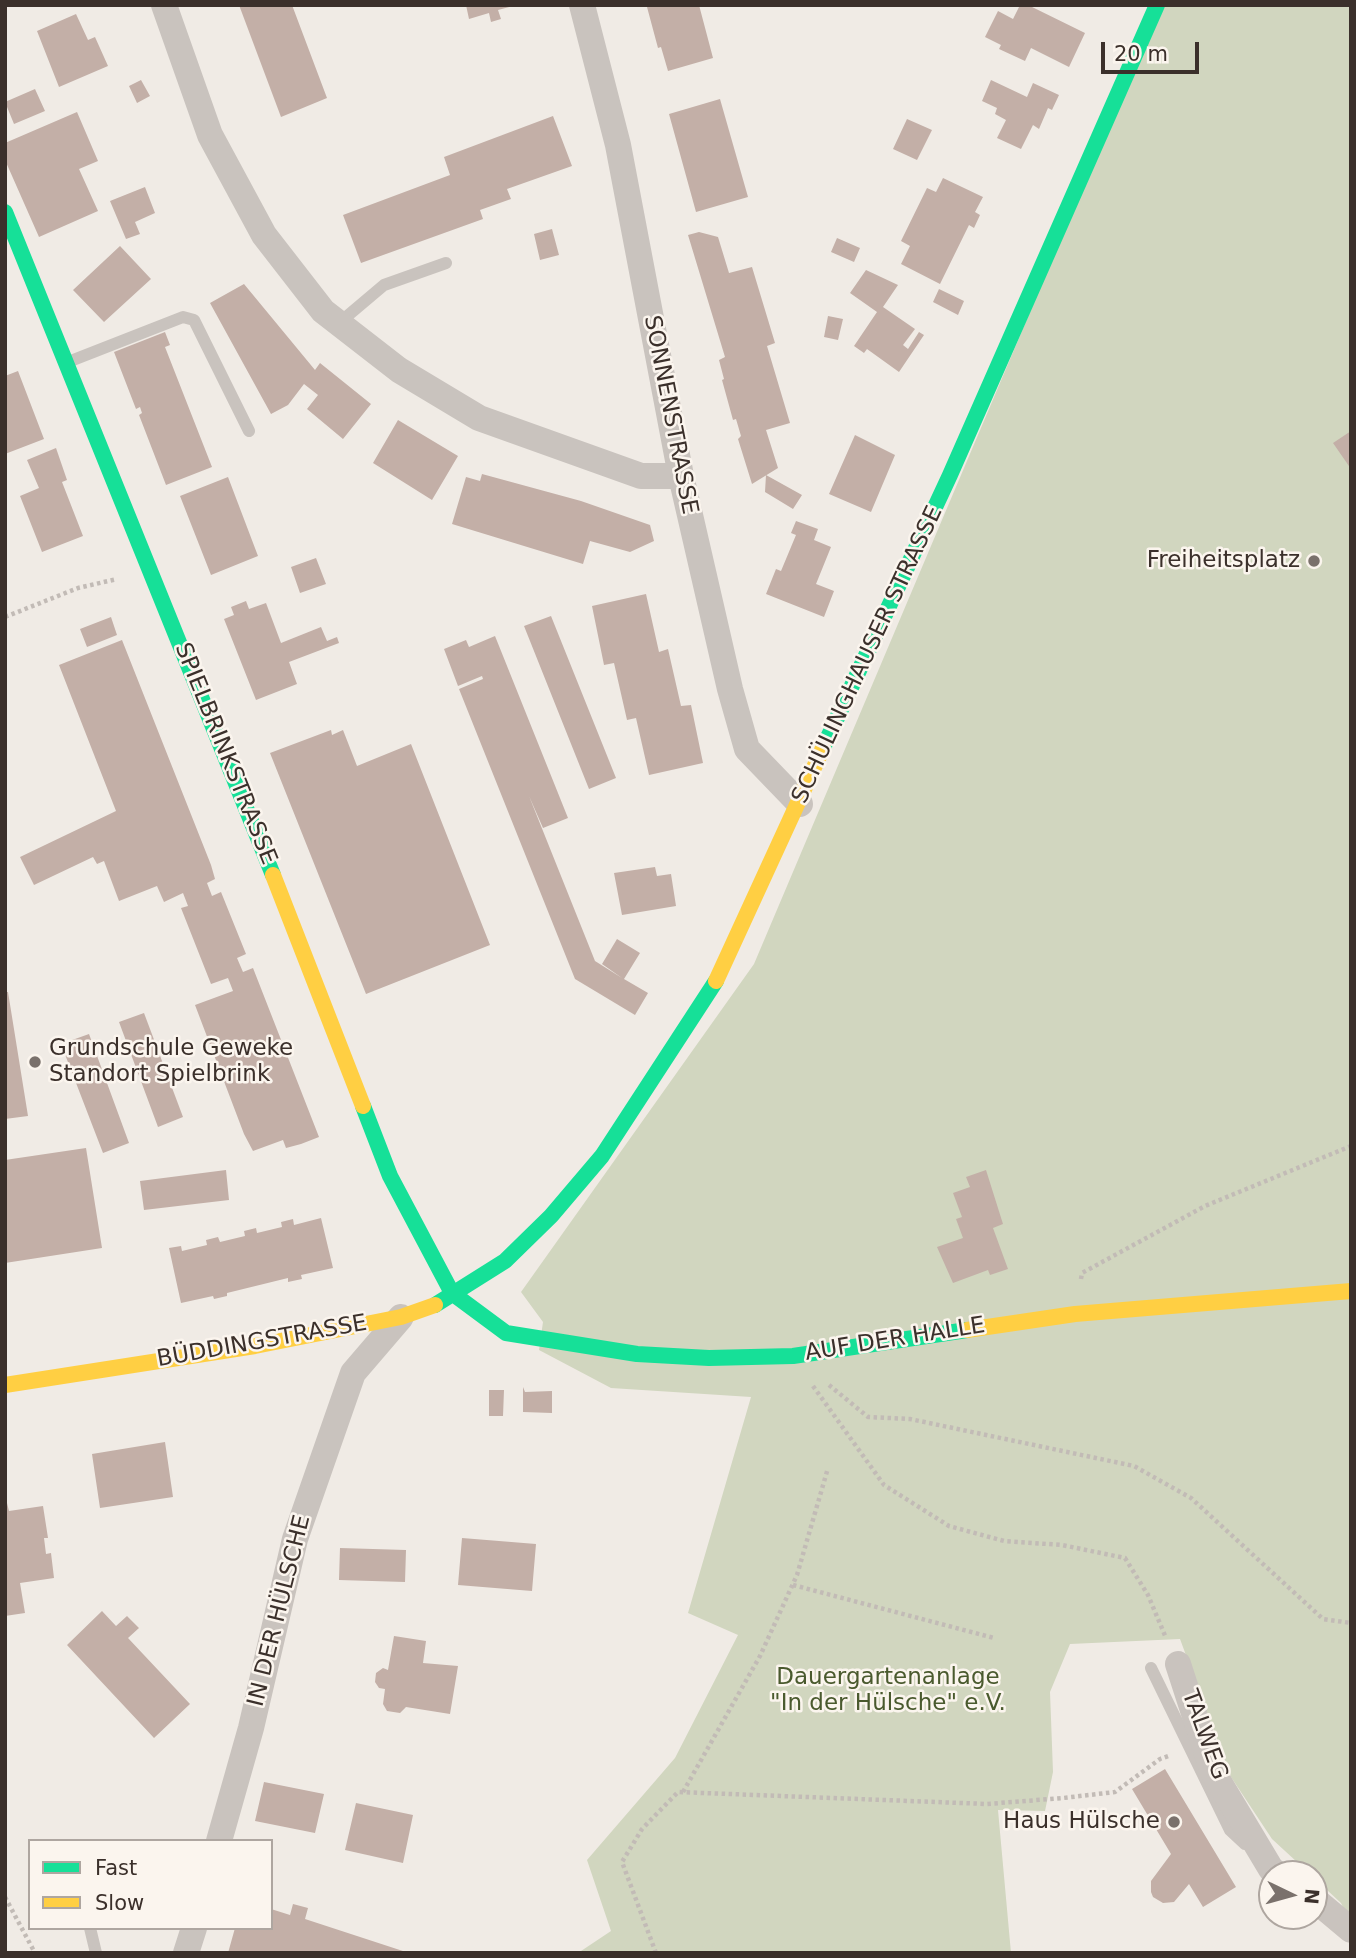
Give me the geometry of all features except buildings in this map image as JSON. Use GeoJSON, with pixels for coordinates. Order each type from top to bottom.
{"type":"FeatureCollection","features":[{"type":"Feature","properties":{"kind":"street"},"geometry":{"type":"LineString","coordinates":[[164,5],[210,135],[264,234],[323,311],[399,370],[479,418],[641,475],[681,476]]}},
{"type":"Feature","properties":{"kind":"street","name":"SONNENSTRASSE"},"geometry":{"type":"LineString","coordinates":[[582,5],[618,145],[681,476],[747,749],[800,804]]}},
{"type":"Feature","properties":{"kind":"street","name":"SCHÜLINGHAUSER STRASSE"},"geometry":{"type":"LineString","coordinates":[[505,1261],[551,1216],[602,1156],[710,991],[800,804],[950,475],[1157,5]]}},
{"type":"Feature","properties":{"kind":"street","name":"SPIELBRINKSTRASSE"},"geometry":{"type":"LineString","coordinates":[[5,212],[390,1176],[452,1293]]}},
{"type":"Feature","properties":{"kind":"street","name":"BÜDDINGSTRASSE"},"geometry":{"type":"LineString","coordinates":[[5,1385],[255,1346],[401,1317],[435,1305],[505,1261]]}},
{"type":"Feature","properties":{"kind":"street","name":"AUF DER HALLE"},"geometry":{"type":"LineString","coordinates":[[452,1293],[506,1332],[637,1354],[709,1359],[793,1356],[1075,1314],[1351,1291]]}},
{"type":"Feature","properties":{"kind":"street","name":"IN DER HÜLSCHE"},"geometry":{"type":"LineString","coordinates":[[220,1839],[251,1728],[295,1539],[353,1374],[401,1317]]}},
{"type":"Feature","properties":{"kind":"street","name":"TALWEG"},"geometry":{"type":"LineString","coordinates":[[1178,1664],[1213,1772],[1268,1860]]}},
{"type":"Feature","properties":{"kind":"street"},"geometry":{"type":"LineString","coordinates":[[1328,1911],[1351,1930]]}},
{"type":"Feature","properties":{"kind":"street"},"geometry":{"type":"LineString","coordinates":[[186,1953],[193,1930]]}},
{"type":"Feature","properties":{"kind":"lane"},"geometry":{"type":"LineString","coordinates":[[339,323],[384,285],[446,263]]}},
{"type":"Feature","properties":{"kind":"lane"},"geometry":{"type":"LineString","coordinates":[[67,362],[183,317],[194,320],[249,431]]}},
{"type":"Feature","properties":{"kind":"lane"},"geometry":{"type":"LineString","coordinates":[[1151,1668],[1230,1830],[1263,1860]]}},
{"type":"Feature","properties":{"kind":"lane"},"geometry":{"type":"LineString","coordinates":[[90,1930],[96,1953]]}},
{"type":"Feature","properties":{"kind":"path"},"geometry":{"type":"LineString","coordinates":[[5,617],[78,588]]}},
{"type":"Feature","properties":{"kind":"path"},"geometry":{"type":"LineString","coordinates":[[1075,1314],[1082,1273],[1205,1206],[1351,1146]]}},
{"type":"Feature","properties":{"kind":"path"},"geometry":{"type":"LineString","coordinates":[[793,1356],[868,1417],[910,1419],[1134,1466],[1191,1498],[1323,1619],[1351,1623]]}},
{"type":"Feature","properties":{"kind":"path"},"geometry":{"type":"LineString","coordinates":[[793,1356],[884,1485],[949,1526],[1004,1541],[1062,1545],[1125,1558],[1148,1595],[1178,1664]]}},
{"type":"Feature","properties":{"kind":"path"},"geometry":{"type":"LineString","coordinates":[[683,1792],[760,1656],[793,1585],[828,1468]]}},
{"type":"Feature","properties":{"kind":"path"},"geometry":{"type":"LineString","coordinates":[[793,1585],[994,1638]]}},
{"type":"Feature","properties":{"kind":"path"},"geometry":{"type":"LineString","coordinates":[[656,1953],[622,1862],[642,1829],[678,1792],[987,1804],[1063,1798],[1115,1792],[1160,1759],[1189,1750]]}},
{"type":"Feature","properties":{"kind":"path"},"geometry":{"type":"LineString","coordinates":[[5,1897],[35,1953]]}},
{"type":"Feature","properties":{"kind":"green space","name":"Dauergartenanlage \"In der Hülsche\" e.V."},"geometry":{"type":"Polygon","coordinates":[[[1160,5],[1351,5],[1351,1925],[1341,1903],[1328,1891],[1328,1860],[1295,1860],[1272,1839],[1231,1777],[1180,1639],[1070,1644],[1050,1692],[1053,1772],[1045,1811],[998,1810],[1011,1953],[578,1953],[611,1931],[587,1860],[675,1758],[738,1635],[688,1613],[751,1397],[611,1388],[539,1350],[543,1322],[521,1292],[754,964],[1160,5]]]}},
{"type":"Feature","properties":{"kind":"traffic: fast"},"geometry":{"type":"LineString","coordinates":[[823,748],[950,475],[1157,5]]}},
{"type":"Feature","properties":{"kind":"traffic: fast"},"geometry":{"type":"LineString","coordinates":[[5,212],[273,875]]}},
{"type":"Feature","properties":{"kind":"traffic: fast"},"geometry":{"type":"LineString","coordinates":[[435,1305],[505,1261],[551,1216],[602,1156],[716,981]]}},
{"type":"Feature","properties":{"kind":"traffic: fast"},"geometry":{"type":"LineString","coordinates":[[363,1106],[390,1176],[452,1293],[506,1333],[637,1354],[709,1358],[793,1356],[967,1330]]}},
{"type":"Feature","properties":{"kind":"traffic: slow"},"geometry":{"type":"LineString","coordinates":[[716,981],[823,748]]}},
{"type":"Feature","properties":{"kind":"traffic: slow"},"geometry":{"type":"LineString","coordinates":[[273,875],[363,1106]]}},
{"type":"Feature","properties":{"kind":"traffic: slow"},"geometry":{"type":"LineString","coordinates":[[967,1330],[1075,1314],[1351,1291]]}},
{"type":"Feature","properties":{"kind":"traffic: slow"},"geometry":{"type":"LineString","coordinates":[[5,1385],[255,1346],[401,1317],[435,1305]]}},
{"type":"Feature","properties":{"kind":"place","name":"Freiheitsplatz"},"geometry":{"type":"Point","coordinates":[1314,561]}},
{"type":"Feature","properties":{"kind":"place","name":"Grundschule Geweke Standort Spielbrink"},"geometry":{"type":"Point","coordinates":[35,1062]}},
{"type":"Feature","properties":{"kind":"place","name":"Haus Hülsche"},"geometry":{"type":"Point","coordinates":[1174,1822]}}]}
